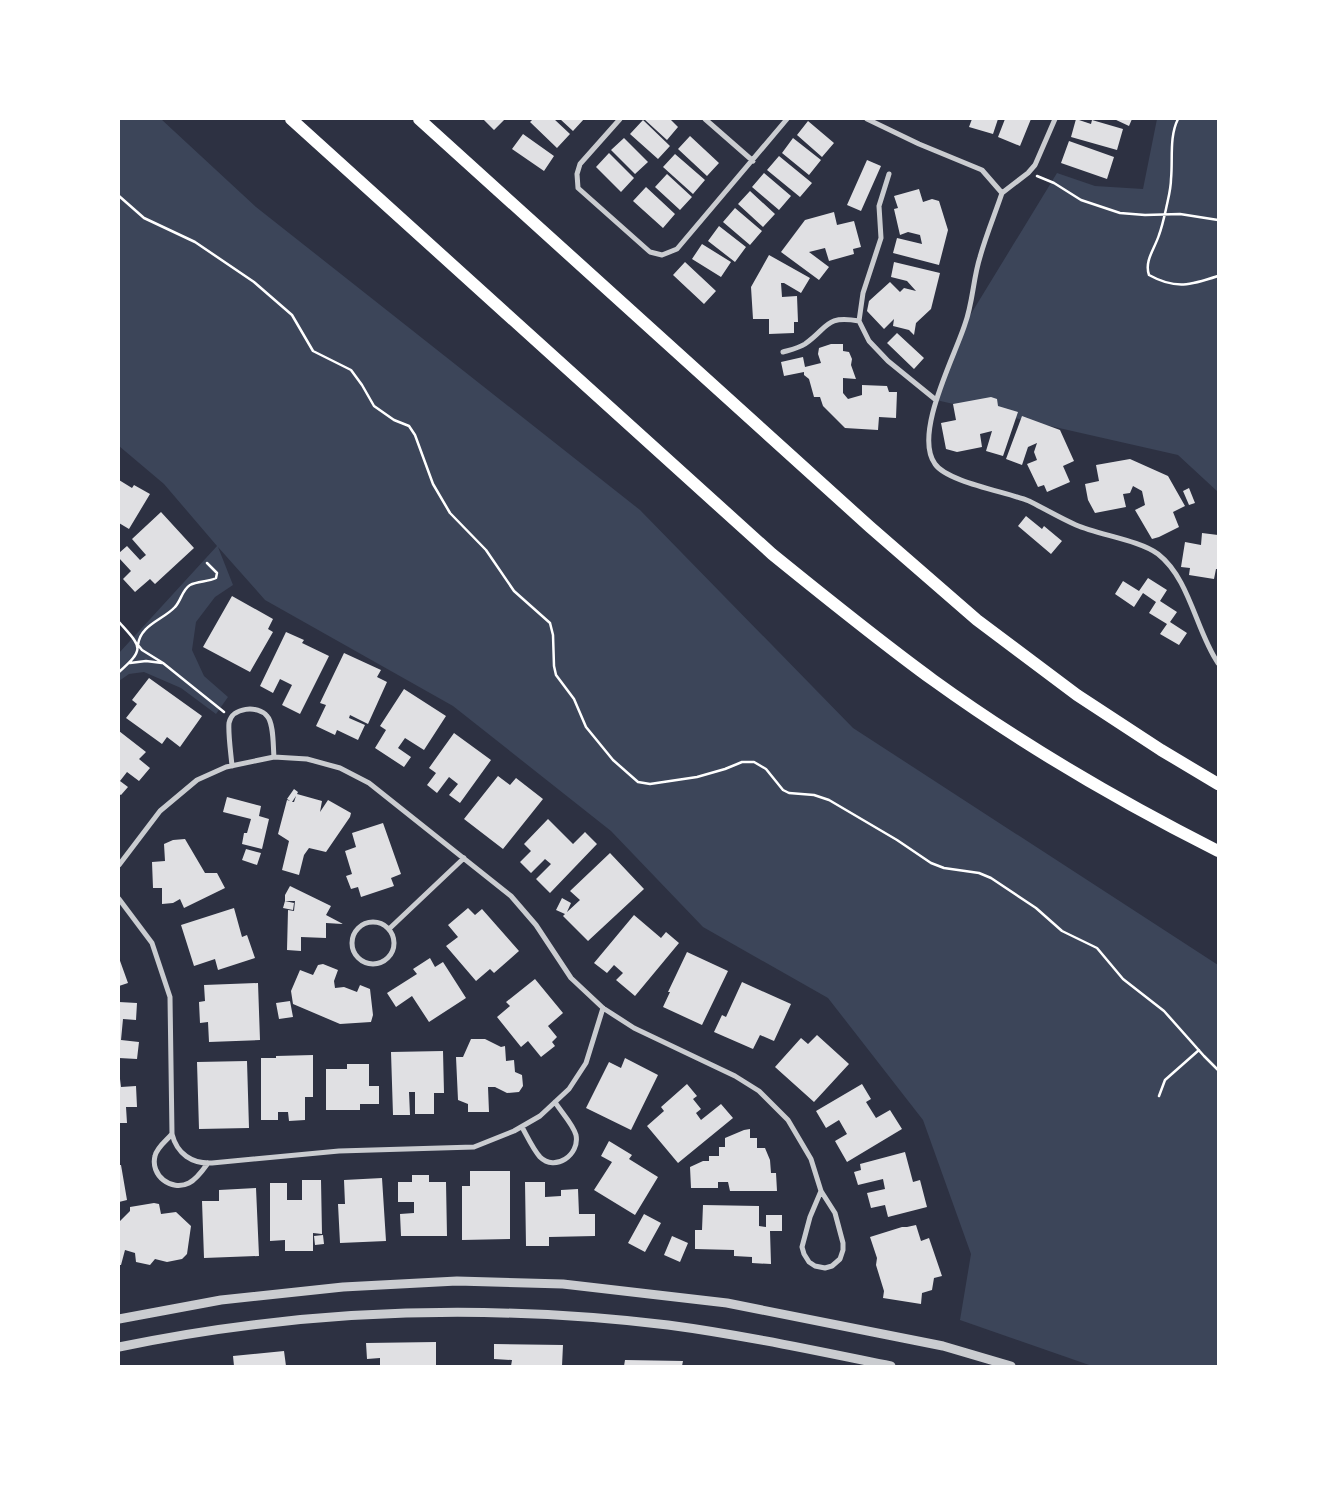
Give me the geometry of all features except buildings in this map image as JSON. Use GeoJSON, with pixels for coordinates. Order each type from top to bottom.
{"type":"FeatureCollection","features":[{"type":"Feature","properties":{"kind":"highway"},"geometry":{"type":"LineString","coordinates":[[291,119],[772,554],[846,615],[934,681],[1027,743],[1112,794],[1218,851]]}},
{"type":"Feature","properties":{"kind":"highway"},"geometry":{"type":"LineString","coordinates":[[420,119],[870,527],[977,620],[1077,696],[1218,784]]}},
{"type":"Feature","properties":{"kind":"street"},"geometry":{"type":"LineString","coordinates":[[620,119],[580,164],[577,174],[578,188],[650,252],[662,255],[677,249],[787,119]]}},
{"type":"Feature","properties":{"kind":"street"},"geometry":{"type":"LineString","coordinates":[[705,119],[753,161]]}},
{"type":"Feature","properties":{"kind":"street"},"geometry":{"type":"LineString","coordinates":[[866,119],[918,144],[982,170],[1002,193]]}},
{"type":"Feature","properties":{"kind":"street"},"geometry":{"type":"LineString","coordinates":[[1054,119],[1036,165],[1028,174],[1002,193],[980,257],[966,322],[936,400],[929,430],[929,452],[935,465],[953,478],[1027,501],[1078,526],[1137,544],[1158,554],[1182,585],[1211,653],[1218,663]]}},
{"type":"Feature","properties":{"kind":"street"},"geometry":{"type":"LineString","coordinates":[[889,174],[879,206],[881,238],[863,293],[859,321],[869,340],[888,361],[936,400]]}},
{"type":"Feature","properties":{"kind":"street"},"geometry":{"type":"LineString","coordinates":[[783,352],[804,345],[829,322],[843,318],[859,321]]}},
{"type":"Feature","properties":{"kind":"street"},"geometry":{"type":"LineString","coordinates":[[232,766],[231,718],[235,714],[248,709],[263,712],[269,717],[274,757]]}},
{"type":"Feature","properties":{"kind":"street"},"geometry":{"type":"LineString","coordinates":[[119,865],[160,811],[197,780],[232,766],[274,757],[307,760],[340,768],[369,783],[511,896],[536,925],[571,978],[603,1008],[634,1028],[735,1076],[759,1091],[788,1120],[811,1159],[820,1192],[835,1213],[844,1246],[840,1259],[832,1266],[825,1268],[815,1266],[809,1262],[802,1247],[810,1217],[820,1192]]}},
{"type":"Feature","properties":{"kind":"street"},"geometry":{"type":"LineString","coordinates":[[389,929],[464,858]]}},
{"type":"Feature","properties":{"kind":"street"},"geometry":{"type":"LineString","coordinates":[[119,899],[152,943],[170,997],[172,1134],[176,1146],[185,1156],[196,1162],[208,1163],[339,1151],[474,1146],[522,1127],[540,1116],[569,1089],[586,1063],[603,1008]]}},
{"type":"Feature","properties":{"kind":"street"},"geometry":{"type":"LineString","coordinates":[[374,922],[382,924],[389,929],[393,936],[394,944],[392,952],[387,958],[380,963],[372,964],[364,962],[357,957],[353,950],[352,942],[354,934],[359,927],[366,923],[374,922]]}},
{"type":"Feature","properties":{"kind":"street"},"geometry":{"type":"LineString","coordinates":[[522,1127],[541,1158],[553,1162],[568,1158],[575,1148],[576,1135],[555,1102]]}},
{"type":"Feature","properties":{"kind":"street"},"geometry":{"type":"LineString","coordinates":[[172,1134],[157,1150],[155,1156],[156,1170],[162,1179],[172,1185],[187,1184],[208,1163]]}},
{"type":"Feature","properties":{"kind":"street"},"geometry":{"type":"LineString","coordinates":[[119,1319],[221,1300],[343,1287],[457,1281],[564,1284],[727,1303],[943,1346],[1011,1366]]}},
{"type":"Feature","properties":{"kind":"street"},"geometry":{"type":"LineString","coordinates":[[119,1347],[188,1334],[276,1322],[346,1316],[460,1311],[576,1316],[669,1326],[757,1340],[891,1366]]}},
{"type":"Feature","properties":{"kind":"path"},"geometry":{"type":"LineString","coordinates":[[1178,119],[1174,127],[1172,139],[1171,180],[1160,234],[1147,265],[1149,275],[1162,282],[1188,285],[1218,276]]}},
{"type":"Feature","properties":{"kind":"path"},"geometry":{"type":"LineString","coordinates":[[1028,174],[1054,183],[1081,200],[1106,210],[1130,215],[1197,216],[1218,220]]}},
{"type":"Feature","properties":{"kind":"path"},"geometry":{"type":"LineString","coordinates":[[119,196],[144,218],[195,242],[254,282],[292,315],[313,351],[351,370],[374,406],[394,420],[409,426],[415,435],[433,484],[450,513],[486,550],[514,591],[550,623],[553,634],[556,675],[574,698],[586,727],[613,760],[638,782],[650,784],[697,777],[749,761],[760,764],[772,774],[784,790],[790,793],[814,795],[829,800],[938,866],[979,872],[1002,884],[1041,912],[1062,931],[1097,948],[1124,979],[1164,1011],[1218,1070]]}},
{"type":"Feature","properties":{"kind":"path"},"geometry":{"type":"LineString","coordinates":[[119,672],[130,663],[136,654],[142,633],[175,607],[191,584],[216,578],[217,573],[207,563]]}},
{"type":"Feature","properties":{"kind":"path"},"geometry":{"type":"LineString","coordinates":[[119,622],[142,650],[163,663],[231,718]]}},
{"type":"Feature","properties":{"kind":"path"},"geometry":{"type":"LineString","coordinates":[[130,663],[146,661],[163,663]]}},
{"type":"Feature","properties":{"kind":"path"},"geometry":{"type":"LineString","coordinates":[[1159,1096],[1165,1080],[1199,1050]]}},
{"type":"Feature","properties":{"kind":"shaded area"},"geometry":{"type":"Polygon","coordinates":[[[119,119],[161,119],[256,207],[640,510],[853,728],[1218,965],[1218,1366],[1092,1366],[960,1320],[971,1254],[923,1120],[828,998],[703,927],[611,831],[453,706],[265,600],[218,547],[233,585],[215,597],[196,622],[192,650],[204,676],[228,697],[216,714],[181,688],[144,672],[129,674],[119,681],[119,653],[217,546],[164,484],[119,446],[119,119]]]}},
{"type":"Feature","properties":{"kind":"shaded area"},"geometry":{"type":"Polygon","coordinates":[[[1157,119],[1218,119],[1218,492],[1178,455],[936,400],[966,322],[1057,173],[1095,186],[1143,189],[1157,119]]]}}]}
